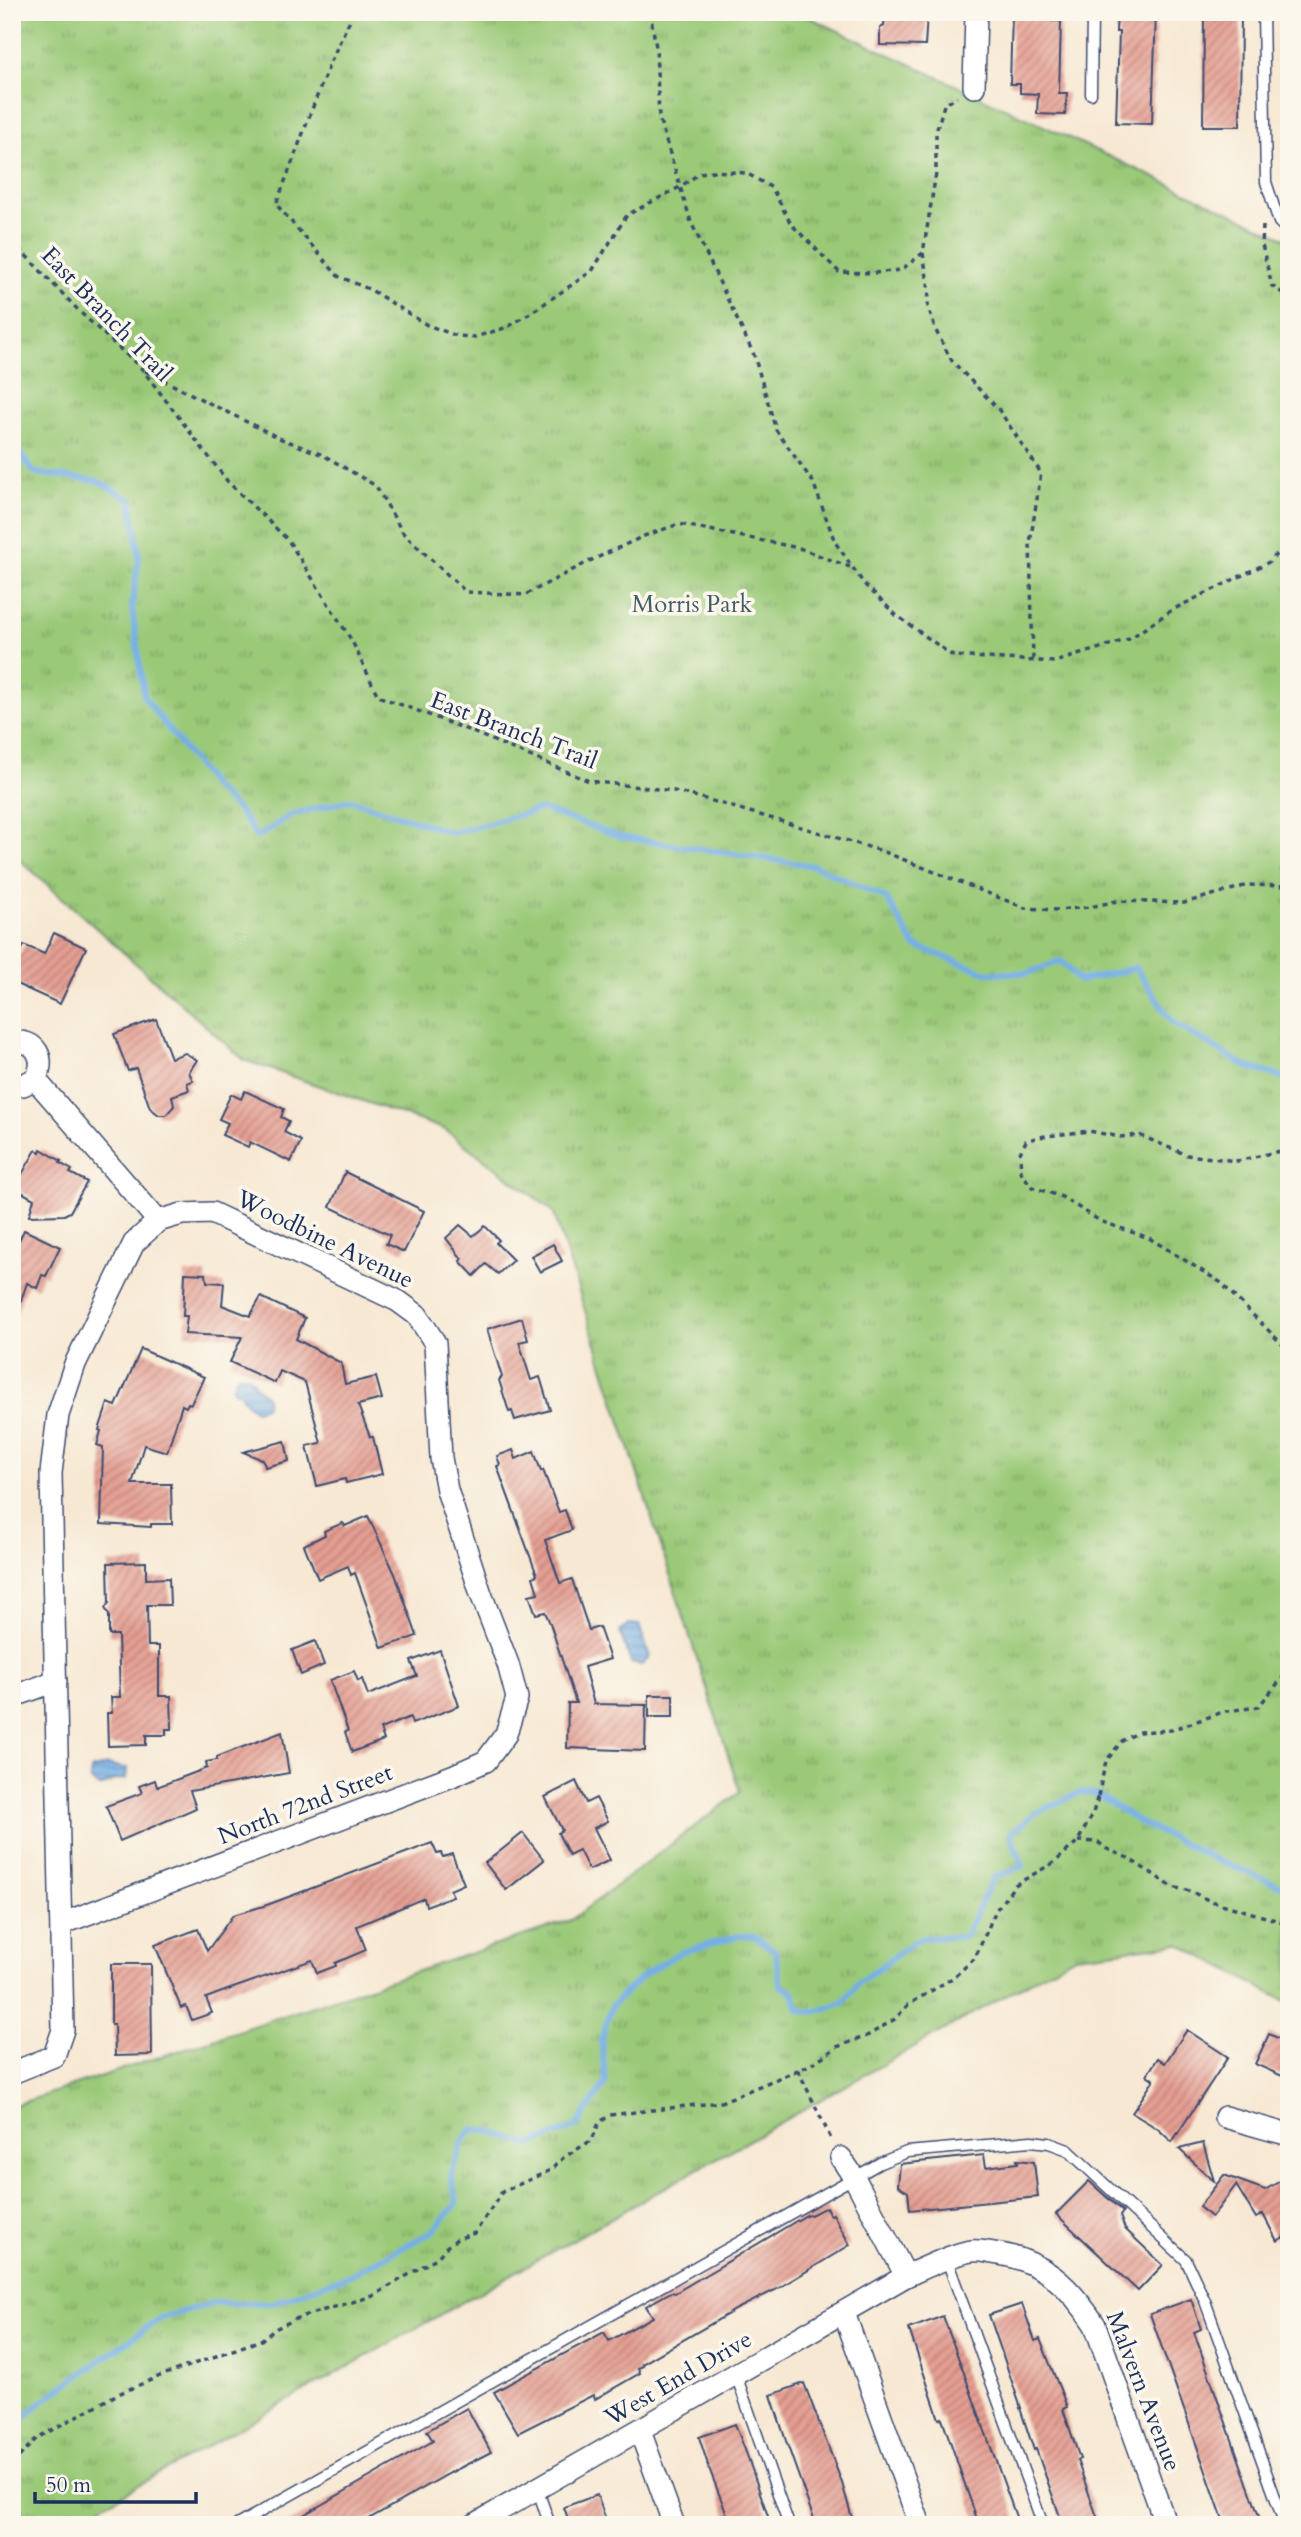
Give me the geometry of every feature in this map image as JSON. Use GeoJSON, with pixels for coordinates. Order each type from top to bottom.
{"type":"FeatureCollection","features":[{"type":"Feature","properties":{"kind":"street"},"geometry":{"type":"LineString","coordinates":[[974,87],[976,12]]}},
{"type":"Feature","properties":{"kind":"street"},"geometry":{"type":"LineString","coordinates":[[12,1044],[23,1042],[38,1052],[41,1063],[35,1079],[23,1085],[12,1083]]}},
{"type":"Feature","properties":{"kind":"street"},"geometry":{"type":"LineString","coordinates":[[12,2073],[54,2056],[63,2030],[51,1473],[58,1415],[75,1364],[134,1243],[158,1221],[35,1079]]}},
{"type":"Feature","properties":{"kind":"street","name":"Woodbine Avenue"},"geometry":{"type":"LineString","coordinates":[[158,1221],[182,1214],[212,1213],[398,1301],[417,1315],[435,1343],[441,1458],[447,1490],[514,1684]]}},
{"type":"Feature","properties":{"kind":"street"},"geometry":{"type":"LineString","coordinates":[[12,1697],[55,1681]]}},
{"type":"Feature","properties":{"kind":"street","name":"North 72nd Street"},"geometry":{"type":"LineString","coordinates":[[61,1924],[486,1761],[506,1734],[517,1698],[514,1684]]}},
{"type":"Feature","properties":{"kind":"street"},"geometry":{"type":"LineString","coordinates":[[1225,2118],[1289,2135]]}},
{"type":"Feature","properties":{"kind":"street"},"geometry":{"type":"LineString","coordinates":[[841,2158],[855,2179],[906,2276]]}},
{"type":"Feature","properties":{"kind":"street","name":"Malvern Avenue"},"geometry":{"type":"LineString","coordinates":[[906,2276],[971,2250],[1004,2255],[1030,2263],[1057,2278],[1079,2301],[1095,2325],[1166,2525]]}},
{"type":"Feature","properties":{"kind":"street","name":"West End Drive"},"geometry":{"type":"LineString","coordinates":[[474,2525],[906,2276]]}},
{"type":"Feature","properties":{"kind":"street"},"geometry":{"type":"LineString","coordinates":[[844,2313],[920,2525]]}},
{"type":"Feature","properties":{"kind":"street"},"geometry":{"type":"LineString","coordinates":[[640,2431],[674,2525]]}},
{"type":"Feature","properties":{"kind":"lane"},"geometry":{"type":"LineString","coordinates":[[1091,94],[1092,12]]}},
{"type":"Feature","properties":{"kind":"lane"},"geometry":{"type":"LineString","coordinates":[[1263,12],[1266,182],[1279,222],[1289,232]]}},
{"type":"Feature","properties":{"kind":"lane"},"geometry":{"type":"LineString","coordinates":[[237,2525],[880,2163],[907,2152],[1031,2141],[1049,2143],[1068,2150],[1186,2260],[1205,2301],[1285,2525]]}},
{"type":"Feature","properties":{"kind":"lane"},"geometry":{"type":"LineString","coordinates":[[947,2260],[1043,2525]]}},
{"type":"Feature","properties":{"kind":"lane"},"geometry":{"type":"LineString","coordinates":[[736,2375],[789,2525]]}},
{"type":"Feature","properties":{"kind":"lane"},"geometry":{"type":"LineString","coordinates":[[537,2488],[550,2525]]}},
{"type":"Feature","properties":{"kind":"path"},"geometry":{"type":"LineString","coordinates":[[354,12],[320,85],[302,142],[276,204],[338,276],[371,290],[427,325],[457,336],[475,337],[508,327],[592,271],[627,215],[680,187],[700,173],[713,171],[746,173],[772,188],[791,224],[839,272],[874,273],[901,270],[923,253]]}},
{"type":"Feature","properties":{"kind":"path"},"geometry":{"type":"LineString","coordinates":[[650,12],[656,47],[659,118],[691,222],[754,355],[776,430],[813,482],[835,542],[864,584],[896,615],[953,656],[1055,662],[1129,639],[1172,610],[1269,562],[1289,541]]}},
{"type":"Feature","properties":{"kind":"path"},"geometry":{"type":"LineString","coordinates":[[974,87],[944,105],[936,132],[936,173],[923,253],[929,289],[928,307],[936,331],[952,361],[999,410],[1041,473],[1030,543],[1033,660]]}},
{"type":"Feature","properties":{"kind":"path","name":"East Branch Trail"},"geometry":{"type":"LineString","coordinates":[[12,241],[81,313],[142,369],[228,482],[288,540],[352,641],[378,696],[589,781],[674,791],[709,800],[882,851],[1025,908],[1056,910],[1117,901],[1184,903],[1248,885],[1289,886]]}},
{"type":"Feature","properties":{"kind":"path"},"geometry":{"type":"LineString","coordinates":[[1262,244],[1272,286],[1289,297]]}},
{"type":"Feature","properties":{"kind":"path"},"geometry":{"type":"LineString","coordinates":[[142,369],[279,438],[323,455],[376,486],[403,533],[466,592],[525,595],[644,536],[679,524],[799,548],[852,567]]}},
{"type":"Feature","properties":{"kind":"path"},"geometry":{"type":"LineString","coordinates":[[1289,1149],[1237,1161],[1186,1155],[1139,1135],[1120,1137],[1088,1131],[1038,1137],[1026,1141],[1020,1153],[1021,1172],[1031,1187],[1062,1197],[1100,1221],[1149,1238],[1220,1282],[1289,1351]]}},
{"type":"Feature","properties":{"kind":"path"},"geometry":{"type":"LineString","coordinates":[[12,2464],[37,2438],[116,2395],[160,2376],[261,2340],[277,2328],[300,2318],[373,2296],[438,2257],[457,2239],[475,2233],[502,2192],[551,2170],[563,2158],[592,2140],[599,2123],[610,2115],[721,2102],[810,2065],[837,2046],[867,2036],[895,2019],[908,2005],[954,1977],[975,1958],[996,1910],[1015,1885],[1055,1862],[1078,1841],[1093,1813],[1106,1761],[1122,1741],[1139,1732],[1171,1730],[1226,1711],[1258,1707],[1289,1670]]}},
{"type":"Feature","properties":{"kind":"path"},"geometry":{"type":"LineString","coordinates":[[1096,1805],[1098,1794]]}},
{"type":"Feature","properties":{"kind":"path"},"geometry":{"type":"LineString","coordinates":[[1078,1841],[1098,1842],[1172,1887],[1289,1924]]}},
{"type":"Feature","properties":{"kind":"path"},"geometry":{"type":"LineString","coordinates":[[798,2070],[841,2158]]}},
{"type":"Feature","properties":{"kind":"green space","name":"Morris Park"},"geometry":{"type":"Polygon","coordinates":[[[12,12],[798,12],[1289,240],[1289,2003],[1179,1944],[1075,1956],[68,2525],[12,2525],[12,2106],[571,1920],[740,1792],[553,1211],[444,1129],[244,1060],[12,853],[12,12]]]}},
{"type":"Feature","properties":{"kind":"water"},"geometry":{"type":"Polygon","coordinates":[[[239,1374],[250,1377],[265,1395],[265,1407],[255,1410],[239,1392],[234,1392],[232,1386],[239,1374]]]}},
{"type":"Feature","properties":{"kind":"water"},"geometry":{"type":"Polygon","coordinates":[[[629,1624],[639,1625],[650,1657],[642,1665],[631,1663],[620,1632],[629,1624]]]}},
{"type":"Feature","properties":{"kind":"water"},"geometry":{"type":"Polygon","coordinates":[[[107,1765],[127,1768],[126,1779],[114,1780],[100,1787],[90,1780],[91,1770],[107,1765]]]}},
{"type":"Feature","properties":{"kind":"building"},"geometry":{"type":"Polygon","coordinates":[[[885,12],[927,14],[925,46],[880,45],[880,28],[884,26],[885,12]]]}},
{"type":"Feature","properties":{"kind":"building"},"geometry":{"type":"Polygon","coordinates":[[[1012,12],[1052,12],[1052,21],[1061,21],[1059,93],[1067,93],[1065,115],[1037,114],[1038,94],[1020,93],[1020,84],[1010,84],[1012,12]]]}},
{"type":"Feature","properties":{"kind":"building"},"geometry":{"type":"Polygon","coordinates":[[[1117,12],[1156,12],[1152,124],[1116,123],[1119,32],[1116,32],[1117,12]]]}},
{"type":"Feature","properties":{"kind":"building"},"geometry":{"type":"Polygon","coordinates":[[[1204,12],[1241,12],[1240,126],[1203,126],[1204,12]]]}},
{"type":"Feature","properties":{"kind":"building"},"geometry":{"type":"Polygon","coordinates":[[[54,933],[86,948],[60,1004],[12,982],[12,971],[24,945],[44,954],[54,933]]]}},
{"type":"Feature","properties":{"kind":"building"},"geometry":{"type":"Polygon","coordinates":[[[156,1019],[171,1058],[185,1053],[197,1060],[189,1072],[193,1081],[187,1083],[189,1090],[172,1096],[174,1106],[166,1115],[159,1115],[150,1108],[136,1068],[128,1071],[114,1034],[156,1019]]]}},
{"type":"Feature","properties":{"kind":"building"},"geometry":{"type":"Polygon","coordinates":[[[245,1091],[284,1109],[281,1117],[289,1121],[284,1132],[301,1141],[291,1162],[250,1142],[248,1147],[222,1135],[228,1123],[219,1119],[231,1094],[241,1099],[245,1091]]]}},
{"type":"Feature","properties":{"kind":"building"},"geometry":{"type":"Polygon","coordinates":[[[41,1149],[72,1170],[70,1173],[87,1182],[70,1212],[64,1215],[29,1216],[34,1199],[14,1188],[36,1150],[40,1152],[41,1149]]]}},
{"type":"Feature","properties":{"kind":"building"},"geometry":{"type":"Polygon","coordinates":[[[345,1172],[424,1211],[404,1252],[386,1244],[390,1235],[330,1207],[345,1172]]]}},
{"type":"Feature","properties":{"kind":"building"},"geometry":{"type":"Polygon","coordinates":[[[460,1225],[473,1236],[485,1226],[499,1240],[496,1243],[513,1260],[498,1274],[486,1264],[474,1276],[460,1261],[462,1259],[446,1238],[460,1225]]]}},
{"type":"Feature","properties":{"kind":"building"},"geometry":{"type":"Polygon","coordinates":[[[24,1230],[60,1247],[37,1288],[27,1283],[15,1318],[12,1318],[12,1255],[24,1230]]]}},
{"type":"Feature","properties":{"kind":"building"},"geometry":{"type":"Polygon","coordinates":[[[553,1244],[562,1261],[540,1272],[531,1256],[553,1244]]]}},
{"type":"Feature","properties":{"kind":"building"},"geometry":{"type":"Polygon","coordinates":[[[185,1273],[206,1274],[207,1282],[224,1283],[222,1305],[250,1316],[261,1297],[305,1318],[296,1339],[341,1363],[345,1384],[376,1377],[382,1399],[358,1405],[370,1437],[373,1437],[382,1474],[346,1483],[345,1479],[317,1486],[307,1446],[321,1443],[305,1382],[280,1371],[275,1383],[230,1362],[242,1337],[185,1334],[185,1273]]]}},
{"type":"Feature","properties":{"kind":"building"},"geometry":{"type":"Polygon","coordinates":[[[522,1318],[528,1340],[519,1342],[531,1380],[540,1377],[550,1410],[515,1420],[512,1411],[509,1412],[499,1380],[502,1377],[487,1329],[522,1318]]]}},
{"type":"Feature","properties":{"kind":"building"},"geometry":{"type":"Polygon","coordinates":[[[141,1349],[204,1377],[191,1404],[188,1403],[186,1407],[182,1405],[167,1452],[144,1445],[132,1484],[171,1484],[172,1524],[151,1524],[151,1527],[101,1524],[103,1447],[97,1445],[101,1431],[99,1430],[108,1403],[116,1406],[141,1349]]]}},
{"type":"Feature","properties":{"kind":"building"},"geometry":{"type":"Polygon","coordinates":[[[285,1441],[289,1461],[265,1467],[263,1460],[243,1452],[285,1441]]]}},
{"type":"Feature","properties":{"kind":"building"},"geometry":{"type":"Polygon","coordinates":[[[513,1450],[516,1459],[534,1451],[559,1512],[565,1510],[572,1530],[545,1540],[560,1583],[572,1579],[589,1630],[599,1627],[610,1659],[584,1667],[594,1704],[646,1705],[645,1751],[567,1748],[568,1703],[576,1703],[550,1623],[545,1612],[536,1614],[529,1595],[538,1593],[533,1577],[537,1575],[497,1466],[500,1465],[497,1456],[513,1450]]]}},
{"type":"Feature","properties":{"kind":"building"},"geometry":{"type":"Polygon","coordinates":[[[368,1516],[395,1574],[417,1636],[382,1648],[355,1573],[351,1575],[348,1566],[318,1579],[304,1545],[325,1535],[324,1531],[368,1516]]]}},
{"type":"Feature","properties":{"kind":"building"},"geometry":{"type":"Polygon","coordinates":[[[146,1562],[146,1579],[169,1578],[170,1605],[147,1605],[148,1646],[159,1646],[159,1696],[171,1696],[172,1729],[166,1729],[166,1735],[146,1735],[146,1745],[108,1746],[107,1713],[112,1713],[111,1697],[120,1697],[118,1635],[109,1635],[109,1615],[105,1608],[109,1603],[108,1563],[146,1562]]]}},
{"type":"Feature","properties":{"kind":"building"},"geometry":{"type":"Polygon","coordinates":[[[315,1641],[324,1665],[301,1675],[292,1650],[315,1641]]]}},
{"type":"Feature","properties":{"kind":"building"},"geometry":{"type":"Polygon","coordinates":[[[440,1650],[459,1706],[412,1724],[410,1717],[380,1729],[384,1740],[352,1752],[345,1732],[348,1731],[330,1680],[354,1671],[358,1681],[362,1679],[368,1695],[417,1676],[411,1661],[440,1650]]]}},
{"type":"Feature","properties":{"kind":"building"},"geometry":{"type":"Polygon","coordinates":[[[649,1695],[673,1695],[673,1717],[649,1717],[649,1695]]]}},
{"type":"Feature","properties":{"kind":"building"},"geometry":{"type":"Polygon","coordinates":[[[282,1732],[289,1773],[190,1791],[196,1808],[120,1841],[106,1806],[142,1793],[139,1786],[155,1780],[157,1787],[207,1768],[206,1762],[217,1760],[217,1757],[282,1732]]]}},
{"type":"Feature","properties":{"kind":"building"},"geometry":{"type":"Polygon","coordinates":[[[576,1781],[586,1803],[596,1798],[608,1821],[594,1828],[610,1860],[589,1870],[579,1850],[569,1855],[558,1833],[562,1830],[545,1797],[576,1781]]]}},
{"type":"Feature","properties":{"kind":"building"},"geometry":{"type":"Polygon","coordinates":[[[523,1833],[544,1860],[506,1890],[485,1863],[523,1833]]]}},
{"type":"Feature","properties":{"kind":"building"},"geometry":{"type":"Polygon","coordinates":[[[432,1843],[437,1854],[441,1853],[443,1857],[452,1854],[464,1884],[450,1890],[453,1896],[426,1906],[424,1898],[357,1926],[366,1950],[335,1963],[336,1966],[317,1973],[312,1960],[206,1998],[212,2013],[192,2020],[186,2006],[181,2008],[155,1945],[198,1929],[207,1951],[233,1915],[267,1905],[432,1843]]]}},
{"type":"Feature","properties":{"kind":"building"},"geometry":{"type":"Polygon","coordinates":[[[111,1964],[151,1964],[152,2055],[115,2056],[114,2024],[111,2024],[111,1964]]]}},
{"type":"Feature","properties":{"kind":"building"},"geometry":{"type":"Polygon","coordinates":[[[1187,2030],[1228,2057],[1172,2142],[1158,2129],[1132,2113],[1154,2080],[1147,2075],[1158,2058],[1165,2063],[1187,2030]]]}},
{"type":"Feature","properties":{"kind":"building"},"geometry":{"type":"Polygon","coordinates":[[[1269,2034],[1289,2043],[1289,2079],[1255,2064],[1269,2034]]]}},
{"type":"Feature","properties":{"kind":"building"},"geometry":{"type":"Polygon","coordinates":[[[1203,2143],[1214,2181],[1179,2149],[1203,2143]]]}},
{"type":"Feature","properties":{"kind":"building"},"geometry":{"type":"Polygon","coordinates":[[[984,2155],[986,2167],[1018,2163],[1017,2160],[1034,2162],[1038,2197],[910,2210],[908,2192],[898,2186],[900,2164],[984,2155]]]}},
{"type":"Feature","properties":{"kind":"building"},"geometry":{"type":"Polygon","coordinates":[[[1224,2175],[1265,2190],[1282,2180],[1289,2192],[1289,2234],[1277,2241],[1263,2214],[1256,2218],[1236,2185],[1212,2217],[1199,2207],[1224,2175]]]}},
{"type":"Feature","properties":{"kind":"building"},"geometry":{"type":"Polygon","coordinates":[[[1089,2181],[1123,2212],[1120,2216],[1125,2229],[1163,2265],[1138,2291],[1056,2214],[1089,2181]]]}},
{"type":"Feature","properties":{"kind":"building"},"geometry":{"type":"Polygon","coordinates":[[[826,2207],[830,2215],[833,2214],[850,2245],[642,2364],[643,2366],[638,2368],[640,2373],[595,2399],[593,2395],[518,2433],[494,2392],[604,2332],[609,2341],[653,2317],[646,2306],[671,2292],[675,2293],[808,2214],[826,2207]]]}},
{"type":"Feature","properties":{"kind":"building"},"geometry":{"type":"Polygon","coordinates":[[[1191,2299],[1201,2329],[1194,2332],[1262,2525],[1225,2525],[1150,2314],[1191,2299]]]}},
{"type":"Feature","properties":{"kind":"building"},"geometry":{"type":"Polygon","coordinates":[[[1022,2304],[1035,2341],[1040,2339],[1067,2407],[1063,2409],[1080,2459],[1077,2460],[1100,2525],[1063,2525],[1036,2449],[1034,2450],[989,2315],[1022,2304]]]}},
{"type":"Feature","properties":{"kind":"building"},"geometry":{"type":"Polygon","coordinates":[[[943,2316],[1019,2525],[979,2525],[942,2418],[939,2419],[909,2329],[943,2316]]]}},
{"type":"Feature","properties":{"kind":"building"},"geometry":{"type":"Polygon","coordinates":[[[804,2383],[842,2483],[854,2525],[816,2525],[786,2441],[771,2395],[804,2383]]]}},
{"type":"Feature","properties":{"kind":"building"},"geometry":{"type":"Polygon","coordinates":[[[467,2408],[491,2452],[358,2525],[286,2525],[433,2441],[427,2431],[467,2408]]]}},
{"type":"Feature","properties":{"kind":"building"},"geometry":{"type":"Polygon","coordinates":[[[735,2424],[771,2525],[731,2525],[709,2468],[699,2437],[735,2424]]]}},
{"type":"Feature","properties":{"kind":"building"},"geometry":{"type":"Polygon","coordinates":[[[597,2495],[608,2525],[570,2525],[564,2507],[597,2495]]]}},
{"type":"Feature","properties":{"kind":"waterway"},"geometry":{"type":"LineString","coordinates":[[12,403],[12,412]]}},
{"type":"Feature","properties":{"kind":"waterway"},"geometry":{"type":"LineString","coordinates":[[12,444],[35,473],[98,481],[131,500],[139,556],[132,608],[144,697],[213,787],[238,810],[257,837],[293,814],[351,800],[453,833],[541,809],[621,837],[815,866],[886,898],[915,946],[988,973],[1028,973],[1061,961],[1079,981],[1136,968],[1172,1022],[1245,1066],[1289,1079]]}},
{"type":"Feature","properties":{"kind":"waterway"},"geometry":{"type":"LineString","coordinates":[[12,2428],[44,2400],[161,2318],[213,2303],[272,2303],[348,2276],[432,2232],[457,2203],[451,2176],[462,2143],[472,2129],[489,2131],[529,2145],[576,2127],[606,2082],[601,2040],[612,2005],[645,1974],[679,1953],[738,1936],[755,1937],[775,1951],[781,1986],[794,1993],[799,2010],[813,2012],[843,2003],[857,1984],[914,1942],[924,1938],[965,1937],[993,1878],[1023,1866],[1010,1834],[1035,1813],[1081,1792],[1098,1795],[1139,1822],[1221,1862],[1289,1889]]}}]}
